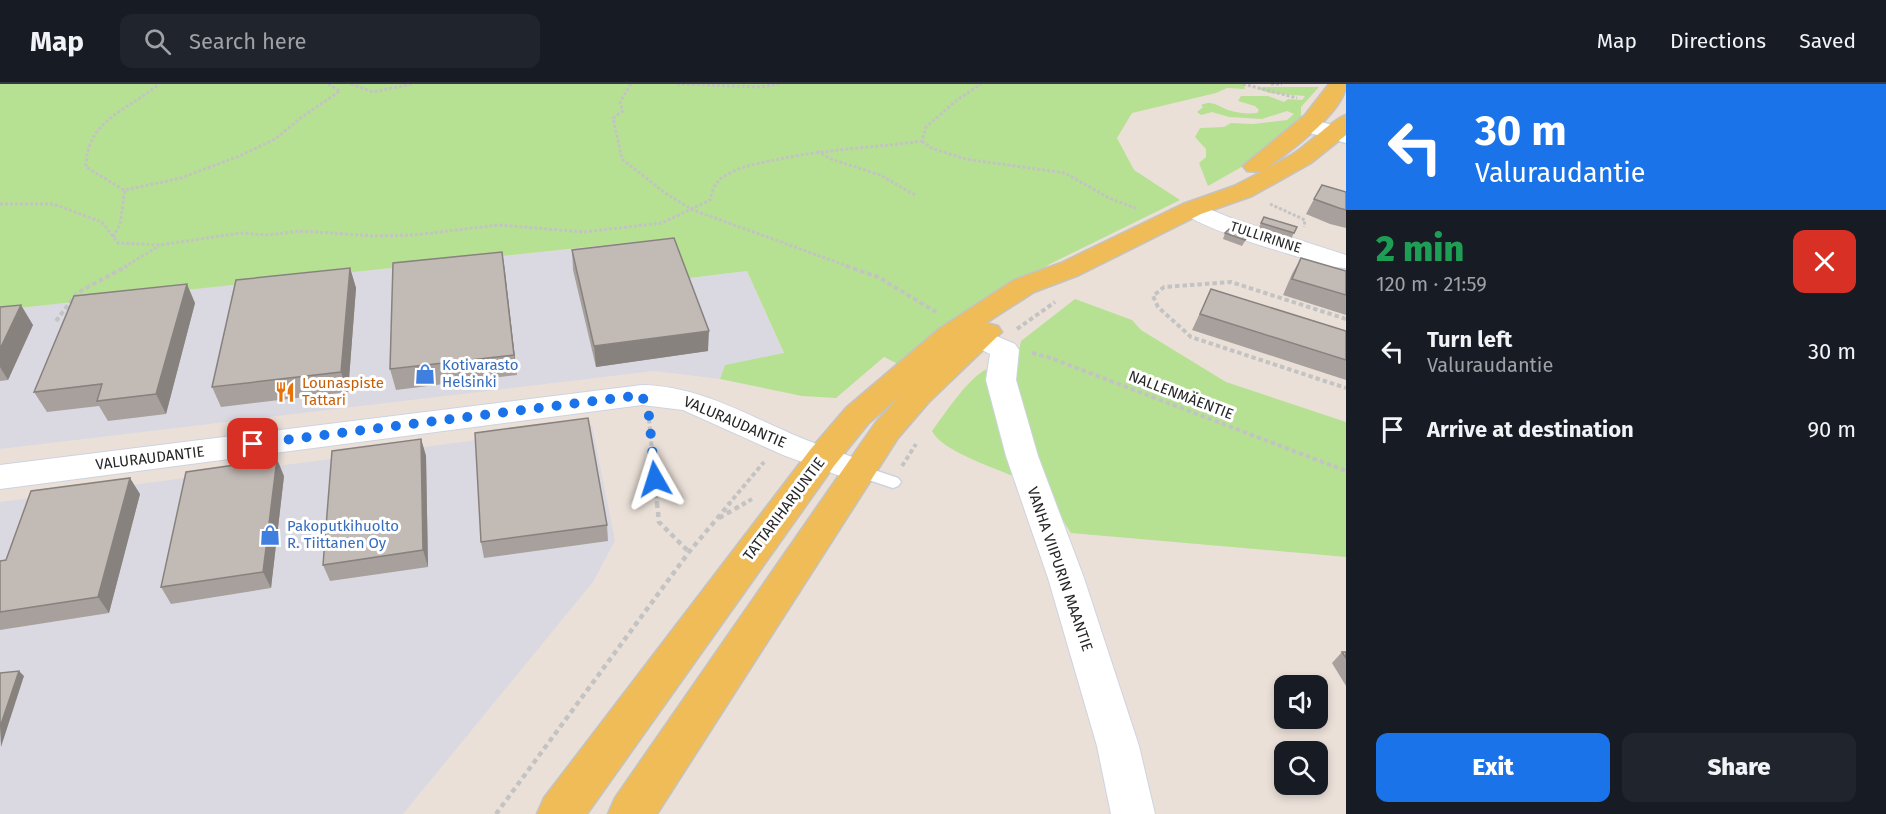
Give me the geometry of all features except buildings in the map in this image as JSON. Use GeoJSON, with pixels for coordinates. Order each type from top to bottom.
{"type":"FeatureCollection","features":[{"type":"Feature","properties":{"kind":"main road","name":"TATTARIHARJUNTIE"},"geometry":{"type":"LineString","coordinates":[[1192,209],[1277,150],[1326,104],[1339,84]]}},
{"type":"Feature","properties":{"kind":"main road"},"geometry":{"type":"LineString","coordinates":[[1307,124],[1343,130]]}},
{"type":"Feature","properties":{"kind":"main road","name":"TATTARIHARJUNTIE"},"geometry":{"type":"LineString","coordinates":[[560,814],[858,470],[857,416],[949,335],[1024,286],[1070,269],[1192,209],[1243,191],[1287,169],[1343,130]]}},
{"type":"Feature","properties":{"kind":"main road","name":"TATTARIHARJUNTIE"},"geometry":{"type":"LineString","coordinates":[[631,814],[858,470],[887,430],[918,395],[994,344],[1070,269]]}},
{"type":"Feature","properties":{"kind":"street","name":"TULLIRINNE"},"geometry":{"type":"LineString","coordinates":[[1192,209],[1266,238],[1341,262]]}},
{"type":"Feature","properties":{"kind":"street","name":"VANHA VIIPURIN MAANTIE"},"geometry":{"type":"LineString","coordinates":[[994,344],[1001,380],[1022,456],[1073,601],[1118,746],[1133,814]]}},
{"type":"Feature","properties":{"kind":"street","name":"VALURAUDANTIE"},"geometry":{"type":"LineString","coordinates":[[0,477],[642,395],[665,394],[692,401],[782,442],[858,470]]}},
{"type":"Feature","properties":{"kind":"path"},"geometry":{"type":"LineString","coordinates":[[120,224],[124,190],[86,167],[83,154],[90,140],[114,114],[159,84]]}},
{"type":"Feature","properties":{"kind":"path"},"geometry":{"type":"LineString","coordinates":[[113,237],[120,224],[124,190],[180,178],[242,155],[275,139],[303,116],[340,92],[328,84]]}},
{"type":"Feature","properties":{"kind":"path"},"geometry":{"type":"LineString","coordinates":[[351,84],[373,93],[412,84]]}},
{"type":"Feature","properties":{"kind":"path"},"geometry":{"type":"LineString","coordinates":[[632,84],[620,102],[623,111],[613,118],[622,159],[665,193],[693,210],[878,277],[944,317]]}},
{"type":"Feature","properties":{"kind":"path"},"geometry":{"type":"LineString","coordinates":[[677,84],[730,87],[779,84]]}},
{"type":"Feature","properties":{"kind":"path"},"geometry":{"type":"LineString","coordinates":[[922,141],[926,127],[957,100],[981,84]]}},
{"type":"Feature","properties":{"kind":"path"},"geometry":{"type":"LineString","coordinates":[[1243,84],[1297,98]]}},
{"type":"Feature","properties":{"kind":"path"},"geometry":{"type":"LineString","coordinates":[[1255,87],[1262,84]]}},
{"type":"Feature","properties":{"kind":"path"},"geometry":{"type":"LineString","coordinates":[[1271,84],[1282,84]]}},
{"type":"Feature","properties":{"kind":"path"},"geometry":{"type":"LineString","coordinates":[[0,204],[53,204],[102,222],[118,243],[125,246],[160,245],[241,233],[266,235],[303,231],[404,236],[499,225],[584,232],[662,223],[710,200],[712,189],[722,177],[754,164],[816,151],[878,147],[922,141],[933,150],[954,155],[1022,169],[1059,172],[1073,176],[1110,198],[1169,220]]}},
{"type":"Feature","properties":{"kind":"path"},"geometry":{"type":"LineString","coordinates":[[816,151],[831,159],[880,175],[915,195]]}},
{"type":"Feature","properties":{"kind":"path"},"geometry":{"type":"LineString","coordinates":[[1265,202],[1305,220],[1303,231]]}},
{"type":"Feature","properties":{"kind":"path"},"geometry":{"type":"LineString","coordinates":[[56,321],[77,293],[160,245]]}},
{"type":"Feature","properties":{"kind":"path"},"geometry":{"type":"LineString","coordinates":[[1346,319],[1231,282],[1164,287],[1153,296],[1158,307],[1191,337],[1346,388]]}},
{"type":"Feature","properties":{"kind":"path"},"geometry":{"type":"LineString","coordinates":[[994,344],[1062,298]]}},
{"type":"Feature","properties":{"kind":"path","name":"NALLENMÄENTIE"},"geometry":{"type":"LineString","coordinates":[[994,344],[1048,357],[1346,471]]}},
{"type":"Feature","properties":{"kind":"path"},"geometry":{"type":"LineString","coordinates":[[642,395],[649,416],[658,522],[689,552]]}},
{"type":"Feature","properties":{"kind":"path"},"geometry":{"type":"LineString","coordinates":[[496,814],[689,552],[782,442]]}},
{"type":"Feature","properties":{"kind":"path"},"geometry":{"type":"LineString","coordinates":[[858,470],[917,442]]}},
{"type":"Feature","properties":{"kind":"shaded area"},"geometry":{"type":"Polygon","coordinates":[[[673,238],[689,278],[747,271],[784,354],[725,365],[720,379],[654,371],[0,449],[0,310],[673,238]]]}},
{"type":"Feature","properties":{"kind":"shaded area"},"geometry":{"type":"Polygon","coordinates":[[[592,425],[615,541],[593,582],[403,814],[0,814],[0,502],[592,425]]]}},
{"type":"Feature","properties":{"kind":"green space"},"geometry":{"type":"Polygon","coordinates":[[[0,84],[1244,84],[1245,89],[1227,88],[1216,93],[1132,113],[1117,138],[1134,170],[1180,200],[1050,264],[902,366],[884,357],[836,398],[802,396],[720,379],[725,365],[784,353],[747,271],[689,278],[672,238],[0,310],[0,84]]]}},
{"type":"Feature","properties":{"kind":"green space"},"geometry":{"type":"Polygon","coordinates":[[[1263,87],[1319,87],[1301,107],[1301,121],[1261,156],[1208,186],[1199,163],[1206,157],[1206,149],[1195,137],[1200,128],[1224,127],[1231,123],[1253,124],[1287,120],[1294,114],[1287,111],[1262,119],[1229,117],[1212,112],[1201,115],[1197,112],[1203,107],[1201,105],[1209,103],[1235,112],[1257,113],[1259,110],[1255,106],[1238,101],[1241,96],[1268,96],[1284,102],[1288,99],[1302,100],[1305,96],[1270,93],[1258,89],[1263,87]]]}},
{"type":"Feature","properties":{"kind":"green space"},"geometry":{"type":"Polygon","coordinates":[[[1075,299],[1132,320],[1141,330],[1226,382],[1346,422],[1346,557],[1071,533],[1043,489],[1011,388],[1021,341],[1075,299]]]}},
{"type":"Feature","properties":{"kind":"green space"},"geometry":{"type":"Polygon","coordinates":[[[990,368],[1017,473],[1010,475],[955,451],[945,445],[932,431],[967,385],[990,368]]]}},
{"type":"Feature","properties":{"kind":"place","name":"Kotivarasto Helsinki"},"geometry":{"type":"Point","coordinates":[425,374]}},
{"type":"Feature","properties":{"kind":"place","name":"Lounaspiste Tattari"},"geometry":{"type":"Point","coordinates":[285,392]}},
{"type":"Feature","properties":{"kind":"place","name":"Pakoputkihuolto R. Tiittanen Oy"},"geometry":{"type":"Point","coordinates":[270,535]}},
{"type":"Feature","properties":{"kind":"route"},"geometry":{"type":"LineString","coordinates":[[253,444],[642,395],[649,416],[655,479]]}}]}
